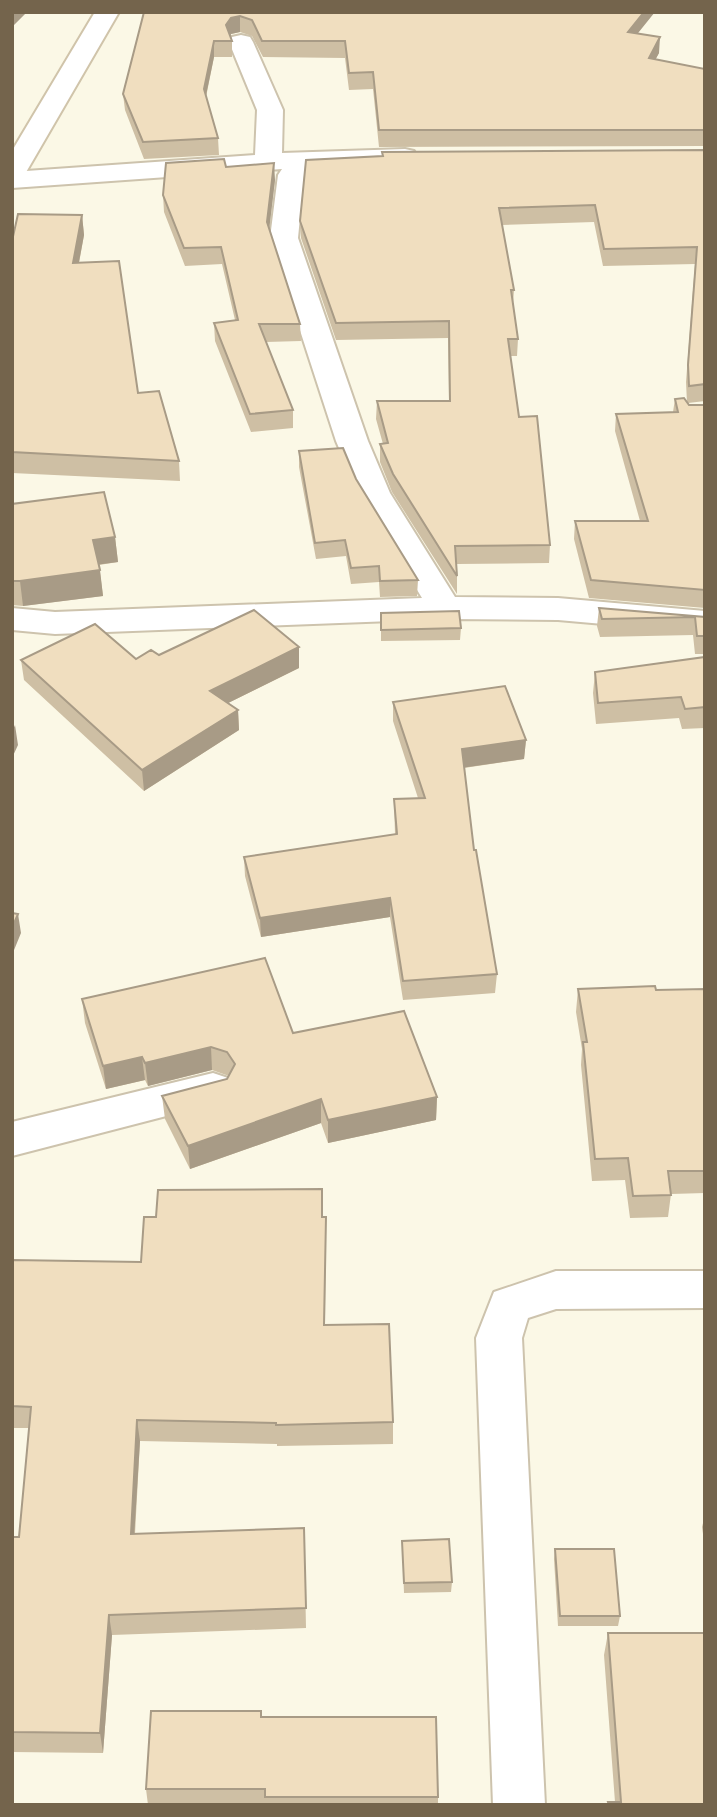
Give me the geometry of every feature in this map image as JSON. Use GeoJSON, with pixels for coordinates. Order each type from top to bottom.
{"type":"FeatureCollection","features":[{"type":"Feature","properties":{"kind":"street"},"geometry":{"type":"LineString","coordinates":[[12,174],[107,12]]}},
{"type":"Feature","properties":{"kind":"street"},"geometry":{"type":"LineString","coordinates":[[242,42],[270,110],[268,162]]}},
{"type":"Feature","properties":{"kind":"street"},"geometry":{"type":"LineString","coordinates":[[12,180],[268,162],[431,156]]}},
{"type":"Feature","properties":{"kind":"street"},"geometry":{"type":"LineString","coordinates":[[303,160],[291,175],[284,238],[352,441],[373,493],[445,608]]}},
{"type":"Feature","properties":{"kind":"street"},"geometry":{"type":"LineString","coordinates":[[12,619],[55,623],[445,608],[558,609],[705,622]]}},
{"type":"Feature","properties":{"kind":"street"},"geometry":{"type":"LineString","coordinates":[[12,1139],[213,1089]]}},
{"type":"Feature","properties":{"kind":"street"},"geometry":{"type":"LineString","coordinates":[[519,1805],[499,1338],[502,1327],[510,1305],[556,1290],[705,1289]]}},
{"type":"Feature","properties":{"kind":"building"},"geometry":{"type":"Polygon","coordinates":[[[144,12],[644,12],[628,32],[660,37],[649,58],[705,69],[705,130],[379,130],[373,72],[349,73],[345,41],[262,41],[252,20],[240,16],[231,18],[226,25],[232,41],[214,41],[204,89],[218,138],[143,142],[123,94],[144,12]]]}},
{"type":"Feature","properties":{"kind":"building"},"geometry":{"type":"Polygon","coordinates":[[[705,150],[705,384],[689,386],[688,365],[697,247],[604,249],[595,205],[499,208],[514,290],[511,290],[518,339],[508,339],[519,417],[537,416],[550,545],[455,546],[457,576],[393,474],[380,444],[388,443],[377,401],[450,401],[449,321],[336,323],[300,221],[306,160],[383,156],[382,152],[705,150]]]}},
{"type":"Feature","properties":{"kind":"building"},"geometry":{"type":"Polygon","coordinates":[[[224,159],[226,167],[274,163],[267,222],[300,324],[259,324],[293,410],[250,414],[214,323],[238,320],[221,247],[184,248],[163,195],[166,163],[224,159]]]}},
{"type":"Feature","properties":{"kind":"building"},"geometry":{"type":"Polygon","coordinates":[[[18,214],[82,215],[73,263],[119,261],[138,393],[159,391],[179,461],[12,452],[12,241],[18,214]]]}},
{"type":"Feature","properties":{"kind":"building"},"geometry":{"type":"Polygon","coordinates":[[[684,398],[689,405],[705,405],[705,590],[591,580],[575,521],[648,521],[616,414],[678,412],[675,399],[684,398]]]}},
{"type":"Feature","properties":{"kind":"building"},"geometry":{"type":"Polygon","coordinates":[[[343,448],[356,479],[418,580],[380,581],[379,566],[351,568],[345,540],[315,543],[299,451],[343,448]]]}},
{"type":"Feature","properties":{"kind":"building"},"geometry":{"type":"Polygon","coordinates":[[[104,492],[115,537],[93,540],[100,570],[12,581],[12,504],[104,492]]]}},
{"type":"Feature","properties":{"kind":"building"},"geometry":{"type":"Polygon","coordinates":[[[599,608],[705,617],[705,636],[697,636],[695,617],[602,619],[599,608]]]}},
{"type":"Feature","properties":{"kind":"building"},"geometry":{"type":"Polygon","coordinates":[[[254,610],[299,647],[210,691],[238,710],[142,770],[21,660],[95,624],[136,659],[151,650],[159,655],[254,610]]]}},
{"type":"Feature","properties":{"kind":"building"},"geometry":{"type":"Polygon","coordinates":[[[459,611],[461,628],[381,630],[381,613],[459,611]]]}},
{"type":"Feature","properties":{"kind":"building"},"geometry":{"type":"Polygon","coordinates":[[[705,657],[705,707],[685,709],[681,697],[598,703],[595,672],[705,657]]]}},
{"type":"Feature","properties":{"kind":"building"},"geometry":{"type":"Polygon","coordinates":[[[505,686],[526,740],[462,749],[474,850],[497,974],[403,981],[390,898],[260,918],[244,857],[397,834],[394,799],[425,798],[393,702],[505,686]]]}},
{"type":"Feature","properties":{"kind":"building"},"geometry":{"type":"Polygon","coordinates":[[[12,913],[18,914],[12,928],[12,913]]]}},
{"type":"Feature","properties":{"kind":"building"},"geometry":{"type":"Polygon","coordinates":[[[265,958],[293,1033],[404,1011],[437,1097],[328,1120],[321,1099],[188,1146],[162,1096],[227,1079],[235,1064],[227,1052],[211,1047],[145,1063],[142,1057],[103,1066],[82,999],[265,958]]]}},
{"type":"Feature","properties":{"kind":"building"},"geometry":{"type":"Polygon","coordinates":[[[655,986],[656,990],[705,989],[705,1171],[668,1171],[671,1195],[633,1196],[628,1158],[595,1159],[583,1042],[587,1042],[578,989],[655,986]]]}},
{"type":"Feature","properties":{"kind":"building"},"geometry":{"type":"Polygon","coordinates":[[[322,1189],[322,1217],[326,1217],[324,1325],[389,1324],[393,1422],[276,1425],[137,1420],[131,1534],[304,1528],[306,1608],[109,1615],[100,1733],[12,1732],[12,1537],[19,1537],[31,1407],[12,1406],[12,1260],[141,1262],[144,1217],[156,1217],[158,1190],[322,1189]]]}},
{"type":"Feature","properties":{"kind":"building"},"geometry":{"type":"Polygon","coordinates":[[[449,1539],[452,1582],[404,1583],[402,1541],[449,1539]]]}},
{"type":"Feature","properties":{"kind":"building"},"geometry":{"type":"Polygon","coordinates":[[[555,1549],[614,1549],[620,1616],[560,1616],[555,1549]]]}},
{"type":"Feature","properties":{"kind":"building"},"geometry":{"type":"Polygon","coordinates":[[[608,1633],[705,1633],[705,1805],[609,1805],[608,1802],[621,1802],[608,1633]]]}},
{"type":"Feature","properties":{"kind":"building"},"geometry":{"type":"Polygon","coordinates":[[[151,1711],[261,1711],[261,1717],[436,1717],[438,1797],[265,1797],[265,1789],[146,1789],[151,1711]]]}}]}
